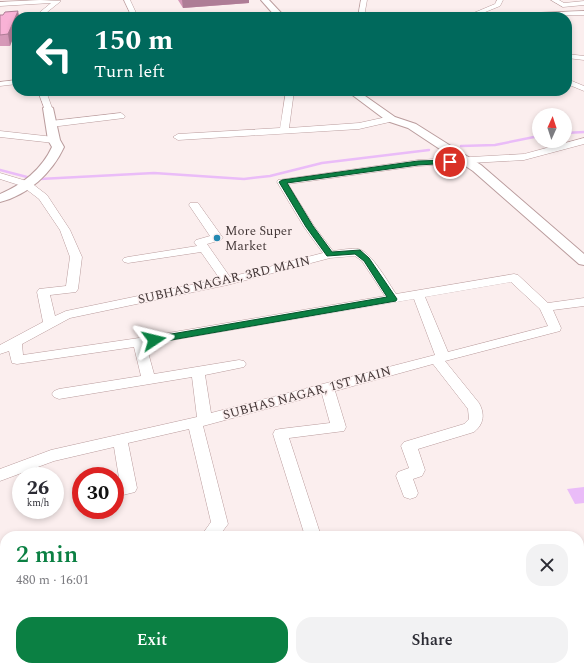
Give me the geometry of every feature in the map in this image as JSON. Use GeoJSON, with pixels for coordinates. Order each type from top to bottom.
{"type":"FeatureCollection","features":[{"type":"Feature","properties":{"kind":"main road"},"geometry":{"type":"LineString","coordinates":[[265,0],[276,12]]}},
{"type":"Feature","properties":{"kind":"main road"},"geometry":{"type":"LineString","coordinates":[[272,0],[283,12]]}},
{"type":"Feature","properties":{"kind":"main road"},"geometry":{"type":"LineString","coordinates":[[364,96],[380,112],[391,119],[412,126],[445,145],[465,161],[477,168],[584,261]]}},
{"type":"Feature","properties":{"kind":"main road"},"geometry":{"type":"LineString","coordinates":[[366,96],[407,120],[412,126]]}},
{"type":"Feature","properties":{"kind":"main road"},"geometry":{"type":"LineString","coordinates":[[0,198],[26,184],[52,160],[58,147],[54,140],[48,108]]}},
{"type":"Feature","properties":{"kind":"main road"},"geometry":{"type":"LineString","coordinates":[[465,161],[467,171],[584,272]]}},
{"type":"Feature","properties":{"kind":"street"},"geometry":{"type":"LineString","coordinates":[[0,4],[59,0]]}},
{"type":"Feature","properties":{"kind":"street"},"geometry":{"type":"LineString","coordinates":[[43,12],[59,0]]}},
{"type":"Feature","properties":{"kind":"street"},"geometry":{"type":"LineString","coordinates":[[127,0],[133,12]]}},
{"type":"Feature","properties":{"kind":"street"},"geometry":{"type":"LineString","coordinates":[[362,12],[364,0]]}},
{"type":"Feature","properties":{"kind":"street"},"geometry":{"type":"LineString","coordinates":[[481,12],[498,5],[500,0]]}},
{"type":"Feature","properties":{"kind":"street"},"geometry":{"type":"LineString","coordinates":[[554,0],[563,4],[584,3]]}},
{"type":"Feature","properties":{"kind":"street"},"geometry":{"type":"LineString","coordinates":[[572,4],[584,12]]}},
{"type":"Feature","properties":{"kind":"street"},"geometry":{"type":"LineString","coordinates":[[572,13],[584,12]]}},
{"type":"Feature","properties":{"kind":"street"},"geometry":{"type":"LineString","coordinates":[[572,57],[584,58]]}},
{"type":"Feature","properties":{"kind":"street"},"geometry":{"type":"LineString","coordinates":[[0,84],[12,83]]}},
{"type":"Feature","properties":{"kind":"street"},"geometry":{"type":"LineString","coordinates":[[572,83],[584,89]]}},
{"type":"Feature","properties":{"kind":"street"},"geometry":{"type":"LineString","coordinates":[[44,96],[48,108]]}},
{"type":"Feature","properties":{"kind":"street"},"geometry":{"type":"LineString","coordinates":[[284,131],[288,96]]}},
{"type":"Feature","properties":{"kind":"street"},"geometry":{"type":"LineString","coordinates":[[51,124],[121,116]]}},
{"type":"Feature","properties":{"kind":"street"},"geometry":{"type":"LineString","coordinates":[[178,137],[359,126],[391,119]]}},
{"type":"Feature","properties":{"kind":"street"},"geometry":{"type":"LineString","coordinates":[[0,134],[54,140]]}},
{"type":"Feature","properties":{"kind":"street","name":"SUBHAS NAGAR, 3RD MAIN"},"geometry":{"type":"LineString","coordinates":[[0,350],[66,315],[227,281],[330,255],[309,227],[282,182],[418,163],[524,157],[584,141]]}},
{"type":"Feature","properties":{"kind":"street"},"geometry":{"type":"LineString","coordinates":[[0,176],[26,184],[43,197],[65,230],[76,257],[72,289],[43,292],[50,324]]}},
{"type":"Feature","properties":{"kind":"street"},"geometry":{"type":"LineString","coordinates":[[194,205],[217,238],[200,242],[227,281]]}},
{"type":"Feature","properties":{"kind":"street"},"geometry":{"type":"LineString","coordinates":[[128,260],[204,248]]}},
{"type":"Feature","properties":{"kind":"street"},"geometry":{"type":"LineString","coordinates":[[330,255],[357,252],[366,259],[392,299]]}},
{"type":"Feature","properties":{"kind":"street"},"geometry":{"type":"LineString","coordinates":[[15,342],[17,360],[139,342],[514,278],[545,307],[584,302]]}},
{"type":"Feature","properties":{"kind":"street"},"geometry":{"type":"LineString","coordinates":[[410,493],[404,476],[416,472],[417,470],[410,446],[469,428],[474,424],[476,419],[474,407],[440,358],[418,294]]}},
{"type":"Feature","properties":{"kind":"street","name":"SUBHAS NAGAR, 1ST MAIN"},"geometry":{"type":"LineString","coordinates":[[0,476],[51,456],[200,421],[554,328],[545,307]]}},
{"type":"Feature","properties":{"kind":"street"},"geometry":{"type":"LineString","coordinates":[[139,342],[149,379]]}},
{"type":"Feature","properties":{"kind":"street"},"geometry":{"type":"LineString","coordinates":[[59,394],[239,364]]}},
{"type":"Feature","properties":{"kind":"street"},"geometry":{"type":"LineString","coordinates":[[198,372],[200,421],[220,524],[214,531]]}},
{"type":"Feature","properties":{"kind":"street"},"geometry":{"type":"LineString","coordinates":[[311,531],[280,434],[339,427],[327,388]]}},
{"type":"Feature","properties":{"kind":"street"},"geometry":{"type":"LineString","coordinates":[[120,440],[129,488],[124,489]]}},
{"type":"Feature","properties":{"kind":"shaded area"},"geometry":{"type":"Polygon","coordinates":[[[584,487],[584,503],[575,504],[567,489],[584,487]]]}},
{"type":"Feature","properties":{"kind":"building"},"geometry":{"type":"Polygon","coordinates":[[[18,11],[12,12],[12,25],[8,34],[0,35],[0,15],[3,15],[5,12],[18,11]]]}},
{"type":"Feature","properties":{"kind":"waterway"},"geometry":{"type":"LineString","coordinates":[[572,133],[584,132]]}},
{"type":"Feature","properties":{"kind":"waterway"},"geometry":{"type":"LineString","coordinates":[[461,146],[495,145],[532,137]]}},
{"type":"Feature","properties":{"kind":"waterway"},"geometry":{"type":"LineString","coordinates":[[40,179],[154,173],[244,179],[270,176],[322,163],[429,150]]}},
{"type":"Feature","properties":{"kind":"waterway"},"geometry":{"type":"LineString","coordinates":[[0,170],[27,177]]}},
{"type":"Feature","properties":{"kind":"place","name":"More Super Market"},"geometry":{"type":"Point","coordinates":[217,238]}},
{"type":"Feature","properties":{"kind":"route"},"geometry":{"type":"LineString","coordinates":[[154,340],[392,299],[366,259],[357,252],[330,255],[309,227],[282,182],[418,163],[450,162]]}}]}
